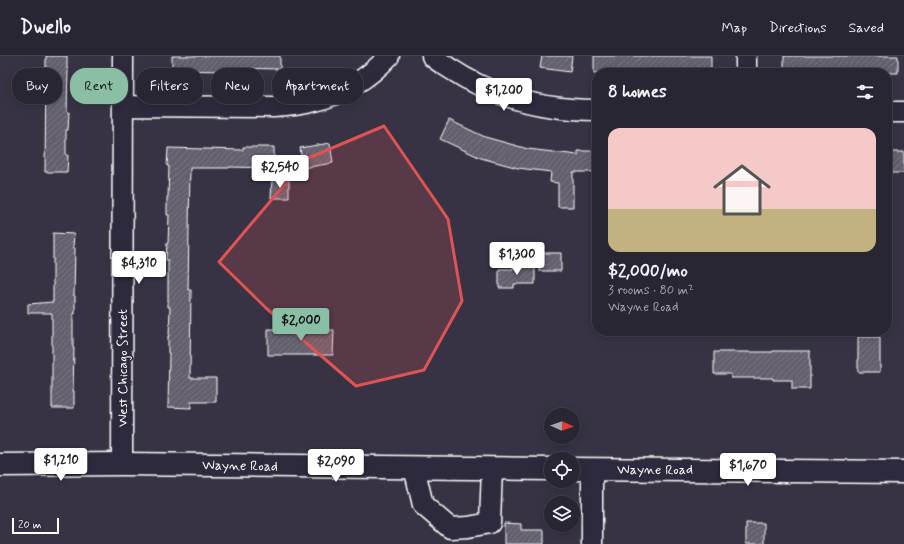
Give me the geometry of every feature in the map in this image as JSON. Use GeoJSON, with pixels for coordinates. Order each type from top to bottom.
{"type":"FeatureCollection","features":[{"type":"Feature","properties":{"kind":"main road","name":"Wayne Road"},"geometry":{"type":"LineString","coordinates":[[0,465],[122,464],[544,468]]}},
{"type":"Feature","properties":{"kind":"main road","name":"Wayne Road"},"geometry":{"type":"LineString","coordinates":[[583,469],[904,472]]}},
{"type":"Feature","properties":{"kind":"street","name":"West Chicago Street"},"geometry":{"type":"LineString","coordinates":[[122,464],[123,56]]}},
{"type":"Feature","properties":{"kind":"street"},"geometry":{"type":"LineString","coordinates":[[123,106],[291,106],[312,102],[342,91],[360,81],[389,56]]}},
{"type":"Feature","properties":{"kind":"street"},"geometry":{"type":"LineString","coordinates":[[432,56],[462,77],[500,94],[533,104],[553,108],[592,110]]}},
{"type":"Feature","properties":{"kind":"street"},"geometry":{"type":"LineString","coordinates":[[746,56],[746,68]]}},
{"type":"Feature","properties":{"kind":"street"},"geometry":{"type":"LineString","coordinates":[[892,112],[904,112]]}},
{"type":"Feature","properties":{"kind":"street"},"geometry":{"type":"LineString","coordinates":[[414,467],[423,506],[450,528],[468,527],[490,523],[492,468]]}},
{"type":"Feature","properties":{"kind":"street"},"geometry":{"type":"LineString","coordinates":[[583,469],[592,544]]}},
{"type":"Feature","properties":{"kind":"highlighted area"},"geometry":{"type":"Polygon","coordinates":[[[384,126],[448,219],[462,301],[424,370],[356,386],[266,308],[219,262],[306,159],[384,126]]]}},
{"type":"Feature","properties":{"kind":"building"},"geometry":{"type":"Polygon","coordinates":[[[46,56],[67,56],[67,112],[69,112],[68,130],[66,130],[66,155],[68,155],[67,172],[45,172],[46,104],[62,104],[62,68],[46,68],[46,56]]]}},
{"type":"Feature","properties":{"kind":"building"},"geometry":{"type":"Polygon","coordinates":[[[172,56],[280,56],[280,68],[211,68],[211,71],[203,71],[203,68],[172,68],[172,56]]]}},
{"type":"Feature","properties":{"kind":"building"},"geometry":{"type":"Polygon","coordinates":[[[542,56],[572,56],[570,72],[540,68],[542,56]]]}},
{"type":"Feature","properties":{"kind":"building"},"geometry":{"type":"Polygon","coordinates":[[[594,56],[711,56],[711,68],[594,68],[594,56]]]}},
{"type":"Feature","properties":{"kind":"building"},"geometry":{"type":"Polygon","coordinates":[[[784,56],[898,56],[898,73],[892,73],[892,68],[784,68],[784,56]]]}},
{"type":"Feature","properties":{"kind":"building"},"geometry":{"type":"Polygon","coordinates":[[[449,120],[485,137],[528,149],[578,155],[578,151],[592,151],[592,172],[573,172],[573,207],[558,207],[558,183],[550,182],[551,172],[518,168],[481,158],[440,139],[449,120]]]}},
{"type":"Feature","properties":{"kind":"building"},"geometry":{"type":"Polygon","coordinates":[[[330,143],[333,163],[303,168],[300,148],[330,143]]]}},
{"type":"Feature","properties":{"kind":"building"},"geometry":{"type":"Polygon","coordinates":[[[243,147],[274,147],[274,168],[190,168],[188,290],[191,290],[190,378],[216,378],[216,402],[191,402],[191,408],[168,407],[168,336],[170,307],[168,307],[168,260],[166,260],[169,215],[167,215],[169,166],[167,166],[168,148],[243,150],[243,147]]]}},
{"type":"Feature","properties":{"kind":"building"},"geometry":{"type":"Polygon","coordinates":[[[892,152],[904,152],[904,173],[892,173],[892,152]]]}},
{"type":"Feature","properties":{"kind":"building"},"geometry":{"type":"Polygon","coordinates":[[[272,179],[289,180],[289,198],[271,198],[272,179]]]}},
{"type":"Feature","properties":{"kind":"building"},"geometry":{"type":"Polygon","coordinates":[[[53,233],[74,234],[74,408],[52,408],[52,313],[28,313],[28,304],[53,302],[53,233]]]}},
{"type":"Feature","properties":{"kind":"building"},"geometry":{"type":"Polygon","coordinates":[[[539,253],[561,253],[561,271],[539,271],[539,253]]]}},
{"type":"Feature","properties":{"kind":"building"},"geometry":{"type":"Polygon","coordinates":[[[513,263],[535,264],[535,284],[514,284],[514,288],[499,288],[499,269],[513,269],[513,263]]]}},
{"type":"Feature","properties":{"kind":"building"},"geometry":{"type":"Polygon","coordinates":[[[268,329],[334,330],[333,355],[268,355],[268,329]]]}},
{"type":"Feature","properties":{"kind":"building"},"geometry":{"type":"Polygon","coordinates":[[[858,337],[880,337],[880,372],[858,372],[858,337]]]}},
{"type":"Feature","properties":{"kind":"building"},"geometry":{"type":"Polygon","coordinates":[[[810,351],[810,389],[792,389],[792,380],[773,380],[773,378],[731,378],[731,374],[714,374],[714,352],[810,351]]]}},
{"type":"Feature","properties":{"kind":"building"},"geometry":{"type":"Polygon","coordinates":[[[504,523],[521,524],[521,530],[544,530],[544,544],[504,544],[504,523]]]}},
{"type":"Feature","properties":{"kind":"building"},"geometry":{"type":"Polygon","coordinates":[[[746,523],[764,523],[764,544],[746,544],[746,523]]]}}]}
